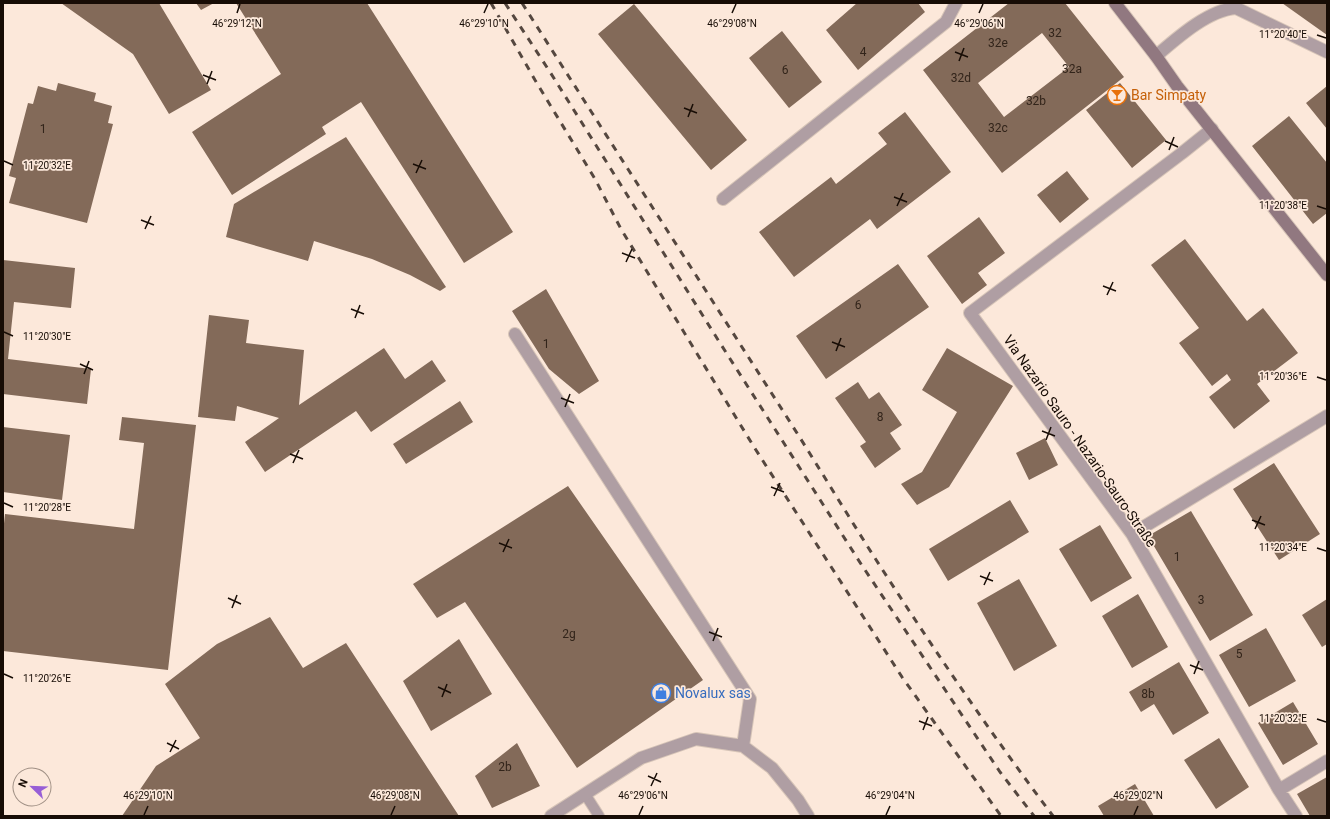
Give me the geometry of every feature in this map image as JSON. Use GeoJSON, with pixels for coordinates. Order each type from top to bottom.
{"type":"FeatureCollection","features":[{"type":"Feature","properties":{"kind":"street"},"geometry":{"type":"LineString","coordinates":[[723,198],[946,22],[956,3]]}},
{"type":"Feature","properties":{"kind":"street"},"geometry":{"type":"LineString","coordinates":[[1115,3],[1177,86],[1327,275]]}},
{"type":"Feature","properties":{"kind":"street"},"geometry":{"type":"LineString","coordinates":[[1156,56],[1168,45],[1210,16],[1226,9],[1236,8],[1327,52]]}},
{"type":"Feature","properties":{"kind":"street","name":"Via Nazario Sauro - Nazario-Sauro-Straße"},"geometry":{"type":"LineString","coordinates":[[1212,129],[970,313],[1132,534],[1279,790],[1296,816]]}},
{"type":"Feature","properties":{"kind":"street"},"geometry":{"type":"LineString","coordinates":[[515,334],[750,699],[743,746]]}},
{"type":"Feature","properties":{"kind":"street"},"geometry":{"type":"LineString","coordinates":[[1132,534],[1327,416]]}},
{"type":"Feature","properties":{"kind":"street"},"geometry":{"type":"LineString","coordinates":[[551,816],[641,758],[696,739],[743,746],[772,768],[798,800],[808,816]]}},
{"type":"Feature","properties":{"kind":"street"},"geometry":{"type":"LineString","coordinates":[[1279,790],[1327,761]]}},
{"type":"Feature","properties":{"kind":"lane"},"geometry":{"type":"LineString","coordinates":[[585,794],[599,816]]}},
{"type":"Feature","properties":{"kind":"building"},"geometry":{"type":"Polygon","coordinates":[[[61,3],[159,3],[211,90],[169,114],[133,54],[61,3]]]}},
{"type":"Feature","properties":{"kind":"building"},"geometry":{"type":"Polygon","coordinates":[[[196,3],[214,3],[201,10],[196,3]]]}},
{"type":"Feature","properties":{"kind":"building"},"geometry":{"type":"Polygon","coordinates":[[[236,3],[367,3],[513,232],[464,263],[361,102],[322,127],[326,134],[232,195],[192,132],[281,74],[236,3]]]}},
{"type":"Feature","properties":{"kind":"building"},"geometry":{"type":"Polygon","coordinates":[[[857,3],[918,3],[925,12],[858,70],[826,30],[857,3]]]}},
{"type":"Feature","properties":{"kind":"building"},"geometry":{"type":"Polygon","coordinates":[[[1009,3],[1065,3],[1124,77],[1002,173],[923,70],[1009,3]],[[1042,33],[978,83],[1004,117],[1069,67],[1042,33]]]}},
{"type":"Feature","properties":{"kind":"building"},"geometry":{"type":"Polygon","coordinates":[[[1282,3],[1327,3],[1327,35],[1282,3]]]}},
{"type":"Feature","properties":{"kind":"building"},"geometry":{"type":"Polygon","coordinates":[[[634,4],[747,140],[711,170],[598,34],[634,4]]]}},
{"type":"Feature","properties":{"kind":"building"},"geometry":{"type":"Polygon","coordinates":[[[782,31],[822,82],[789,108],[749,58],[782,31]]]}},
{"type":"Feature","properties":{"kind":"building"},"geometry":{"type":"Polygon","coordinates":[[[58,83],[96,93],[94,101],[112,106],[108,123],[113,124],[87,223],[9,203],[16,178],[9,176],[28,103],[33,104],[38,86],[56,91],[58,83]]]}},
{"type":"Feature","properties":{"kind":"building"},"geometry":{"type":"Polygon","coordinates":[[[1120,83],[1166,140],[1132,168],[1086,110],[1120,83]]]}},
{"type":"Feature","properties":{"kind":"building"},"geometry":{"type":"Polygon","coordinates":[[[1327,86],[1327,129],[1306,103],[1327,86]]]}},
{"type":"Feature","properties":{"kind":"building"},"geometry":{"type":"Polygon","coordinates":[[[905,112],[951,172],[877,229],[870,219],[794,277],[759,232],[831,177],[836,184],[887,144],[878,133],[905,112]]]}},
{"type":"Feature","properties":{"kind":"building"},"geometry":{"type":"Polygon","coordinates":[[[1289,116],[1327,163],[1327,213],[1313,224],[1252,146],[1289,116]]]}},
{"type":"Feature","properties":{"kind":"building"},"geometry":{"type":"Polygon","coordinates":[[[346,137],[446,287],[440,291],[410,275],[372,259],[314,241],[308,261],[226,237],[234,204],[346,137]]]}},
{"type":"Feature","properties":{"kind":"building"},"geometry":{"type":"Polygon","coordinates":[[[1067,171],[1089,199],[1060,223],[1037,195],[1067,171]]]}},
{"type":"Feature","properties":{"kind":"building"},"geometry":{"type":"Polygon","coordinates":[[[979,217],[1005,253],[978,273],[987,285],[962,304],[927,256],[979,217]]]}},
{"type":"Feature","properties":{"kind":"building"},"geometry":{"type":"Polygon","coordinates":[[[1185,239],[1247,321],[1263,308],[1298,353],[1257,384],[1270,401],[1234,429],[1209,397],[1231,380],[1227,374],[1212,386],[1179,343],[1199,328],[1151,265],[1185,239]]]}},
{"type":"Feature","properties":{"kind":"building"},"geometry":{"type":"Polygon","coordinates":[[[3,260],[75,268],[71,308],[14,302],[8,359],[91,369],[87,404],[3,394],[3,260]]]}},
{"type":"Feature","properties":{"kind":"building"},"geometry":{"type":"Polygon","coordinates":[[[898,264],[929,307],[826,379],[796,336],[898,264]]]}},
{"type":"Feature","properties":{"kind":"building"},"geometry":{"type":"Polygon","coordinates":[[[546,289],[599,381],[579,394],[549,369],[512,311],[546,289]]]}},
{"type":"Feature","properties":{"kind":"building"},"geometry":{"type":"Polygon","coordinates":[[[209,315],[249,320],[246,343],[304,350],[299,405],[384,348],[405,379],[432,360],[446,381],[371,432],[356,411],[265,472],[245,442],[279,418],[237,406],[235,421],[198,417],[209,315]]]}},
{"type":"Feature","properties":{"kind":"building"},"geometry":{"type":"Polygon","coordinates":[[[947,348],[1013,386],[949,487],[917,505],[901,484],[922,472],[957,412],[922,390],[947,348]]]}},
{"type":"Feature","properties":{"kind":"building"},"geometry":{"type":"Polygon","coordinates":[[[858,382],[869,399],[879,392],[902,425],[890,433],[901,449],[875,468],[860,446],[866,442],[835,398],[858,382]]]}},
{"type":"Feature","properties":{"kind":"building"},"geometry":{"type":"Polygon","coordinates":[[[460,401],[473,422],[406,464],[393,444],[460,401]]]}},
{"type":"Feature","properties":{"kind":"building"},"geometry":{"type":"Polygon","coordinates":[[[122,417],[196,425],[168,670],[3,651],[3,533],[5,514],[134,529],[144,443],[119,440],[122,417]]]}},
{"type":"Feature","properties":{"kind":"building"},"geometry":{"type":"Polygon","coordinates":[[[3,427],[70,435],[62,500],[3,492],[3,427]]]}},
{"type":"Feature","properties":{"kind":"building"},"geometry":{"type":"Polygon","coordinates":[[[1045,438],[1058,465],[1029,480],[1016,453],[1045,438]]]}},
{"type":"Feature","properties":{"kind":"building"},"geometry":{"type":"Polygon","coordinates":[[[1274,463],[1320,534],[1279,560],[1233,489],[1274,463]]]}},
{"type":"Feature","properties":{"kind":"building"},"geometry":{"type":"Polygon","coordinates":[[[568,486],[703,680],[577,768],[465,602],[437,618],[413,584],[568,486]]]}},
{"type":"Feature","properties":{"kind":"building"},"geometry":{"type":"Polygon","coordinates":[[[1010,500],[1029,532],[948,581],[929,549],[1010,500]]]}},
{"type":"Feature","properties":{"kind":"building"},"geometry":{"type":"Polygon","coordinates":[[[1191,511],[1253,615],[1210,641],[1148,536],[1191,511]]]}},
{"type":"Feature","properties":{"kind":"building"},"geometry":{"type":"Polygon","coordinates":[[[1100,525],[1132,578],[1091,602],[1059,549],[1100,525]]]}},
{"type":"Feature","properties":{"kind":"building"},"geometry":{"type":"Polygon","coordinates":[[[1019,579],[1057,646],[1014,671],[977,603],[1019,579]]]}},
{"type":"Feature","properties":{"kind":"building"},"geometry":{"type":"Polygon","coordinates":[[[1138,594],[1168,647],[1132,668],[1102,616],[1138,594]]]}},
{"type":"Feature","properties":{"kind":"building"},"geometry":{"type":"Polygon","coordinates":[[[1327,599],[1327,644],[1322,647],[1302,615],[1327,599]]]}},
{"type":"Feature","properties":{"kind":"building"},"geometry":{"type":"Polygon","coordinates":[[[270,617],[303,668],[346,643],[459,816],[122,816],[156,766],[200,738],[165,684],[217,644],[270,617]]]}},
{"type":"Feature","properties":{"kind":"building"},"geometry":{"type":"Polygon","coordinates":[[[1266,628],[1296,681],[1249,707],[1219,655],[1266,628]]]}},
{"type":"Feature","properties":{"kind":"building"},"geometry":{"type":"Polygon","coordinates":[[[459,639],[492,694],[431,731],[403,681],[459,639]]]}},
{"type":"Feature","properties":{"kind":"building"},"geometry":{"type":"Polygon","coordinates":[[[1179,662],[1209,713],[1173,735],[1154,704],[1141,712],[1129,692],[1179,662]]]}},
{"type":"Feature","properties":{"kind":"building"},"geometry":{"type":"Polygon","coordinates":[[[1293,702],[1318,744],[1283,765],[1258,723],[1293,702]]]}},
{"type":"Feature","properties":{"kind":"building"},"geometry":{"type":"Polygon","coordinates":[[[1219,738],[1249,787],[1216,809],[1184,760],[1219,738]]]}},
{"type":"Feature","properties":{"kind":"building"},"geometry":{"type":"Polygon","coordinates":[[[517,743],[540,786],[492,808],[475,776],[517,743]]]}},
{"type":"Feature","properties":{"kind":"building"},"geometry":{"type":"Polygon","coordinates":[[[1327,777],[1327,816],[1310,816],[1297,794],[1327,777]]]}},
{"type":"Feature","properties":{"kind":"building"},"geometry":{"type":"Polygon","coordinates":[[[1135,784],[1154,816],[1104,816],[1098,806],[1135,784]]]}},
{"type":"Feature","properties":{"kind":"railway"},"geometry":{"type":"LineString","coordinates":[[491,3],[535,80],[595,179],[621,229],[754,447],[902,677],[1001,816]]}},
{"type":"Feature","properties":{"kind":"railway"},"geometry":{"type":"LineString","coordinates":[[505,3],[861,564],[1000,772],[1034,816]]}},
{"type":"Feature","properties":{"kind":"railway"},"geometry":{"type":"LineString","coordinates":[[522,3],[790,422],[894,588],[983,720],[1053,816]]}},
{"type":"Feature","properties":{"kind":"place","name":"Bar Simpaty"},"geometry":{"type":"Point","coordinates":[1117,95]}},
{"type":"Feature","properties":{"kind":"place","name":"Novalux sas"},"geometry":{"type":"Point","coordinates":[661,693]}}]}
